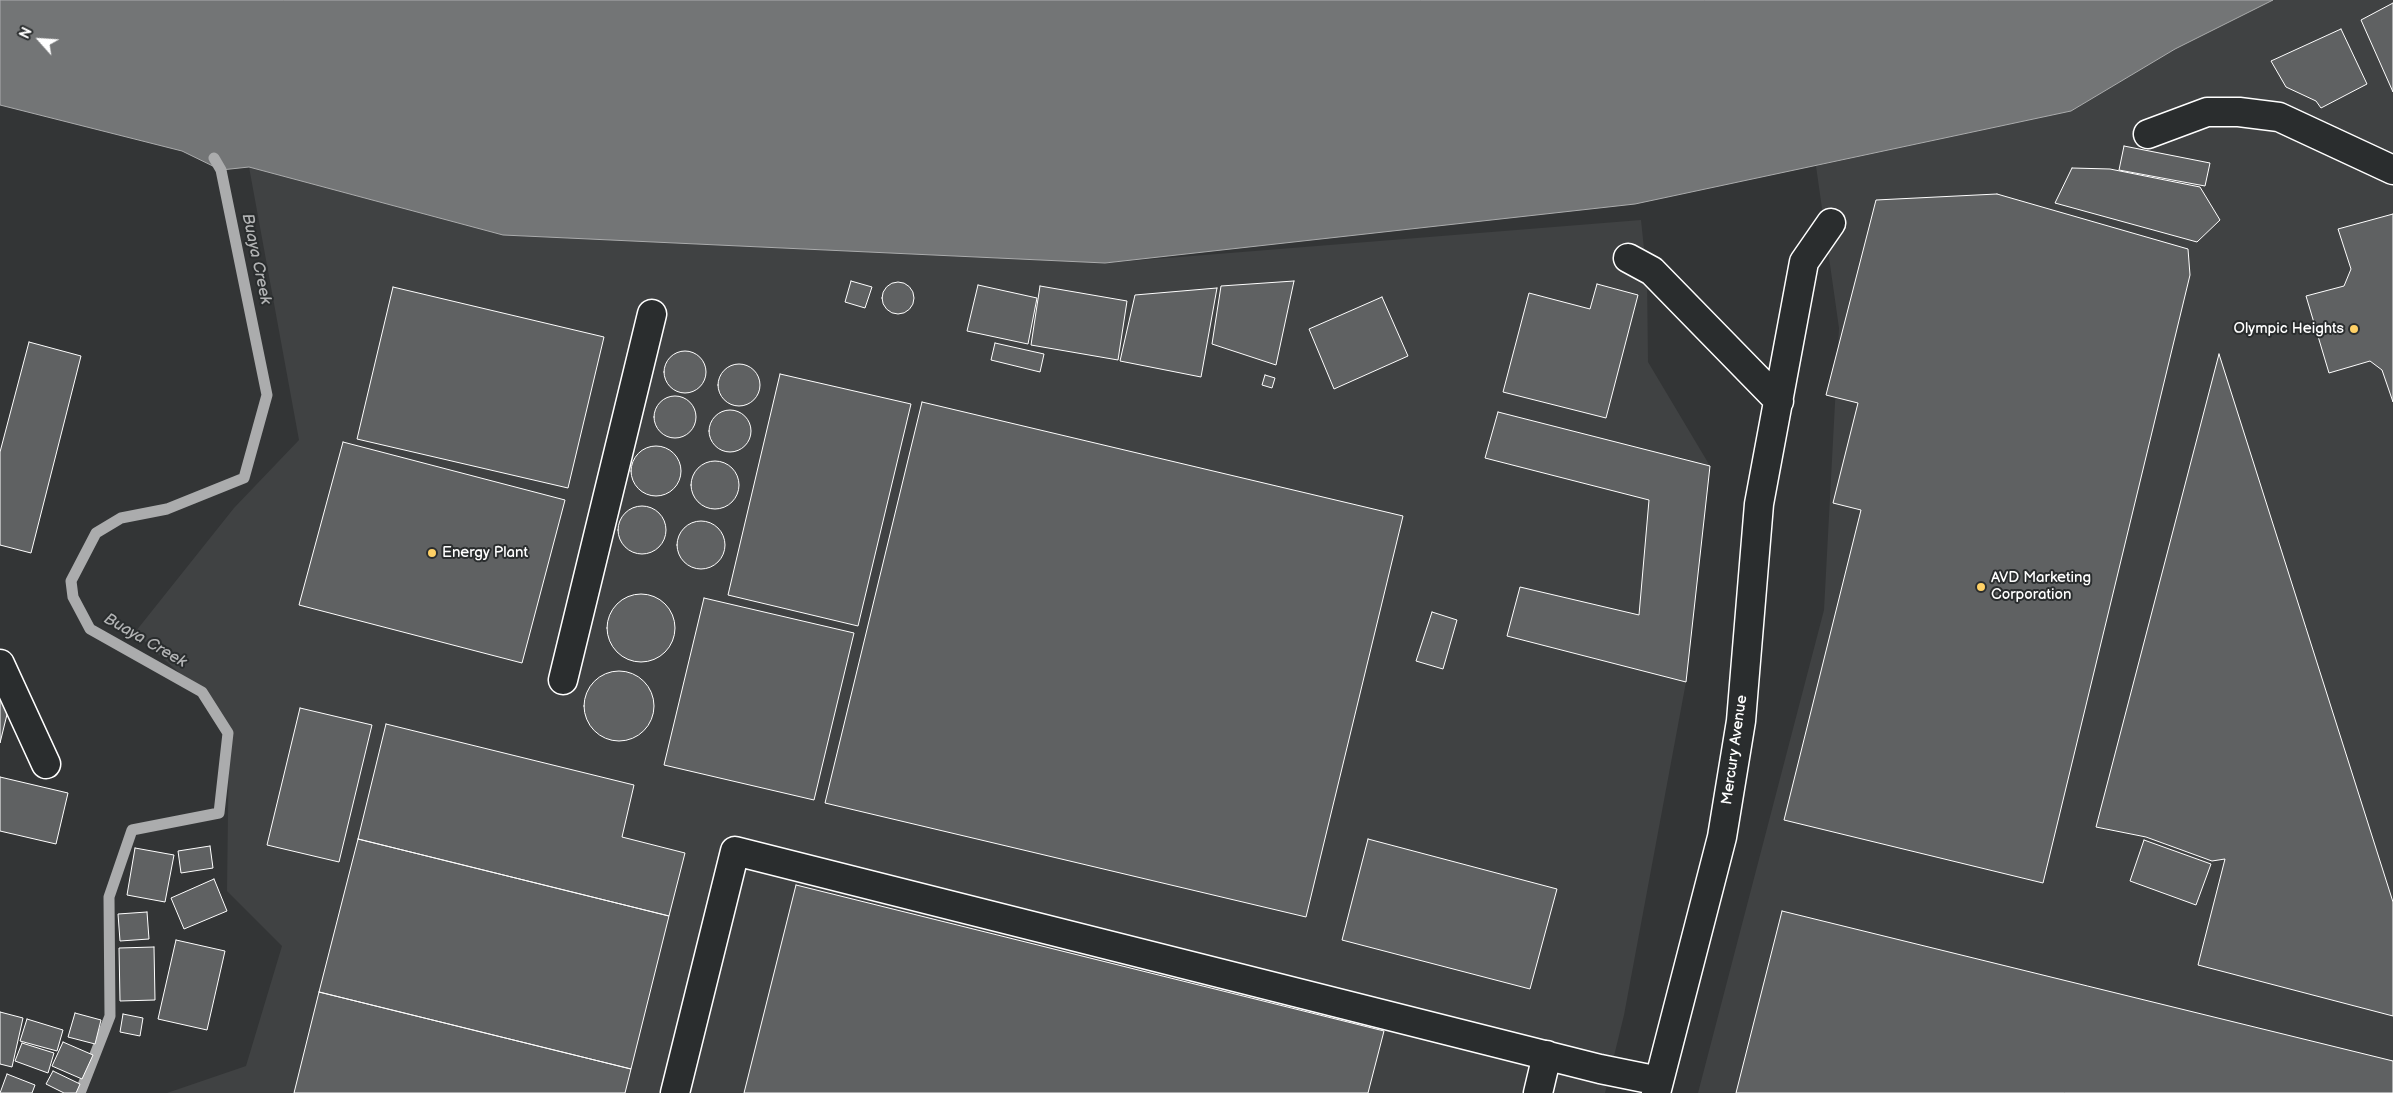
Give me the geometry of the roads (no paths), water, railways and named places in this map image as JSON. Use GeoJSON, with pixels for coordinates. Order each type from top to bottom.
{"type":"FeatureCollection","features":[{"type":"Feature","properties":{"kind":"street"},"geometry":{"type":"LineString","coordinates":[[2148,134],[2207,112],[2239,112],[2279,117],[2393,170]]}},
{"type":"Feature","properties":{"kind":"street","name":"Mercury Avenue"},"geometry":{"type":"LineString","coordinates":[[1658,1087],[1722,838],[1741,721],[1758,504],[1804,262],[1832,223]]}},
{"type":"Feature","properties":{"kind":"street"},"geometry":{"type":"LineString","coordinates":[[1628,258],[1652,270],[1779,401]]}},
{"type":"Feature","properties":{"kind":"street"},"geometry":{"type":"LineString","coordinates":[[562,680],[652,314]]}},
{"type":"Feature","properties":{"kind":"street"},"geometry":{"type":"LineString","coordinates":[[0,664],[46,764]]}},
{"type":"Feature","properties":{"kind":"street"},"geometry":{"type":"LineString","coordinates":[[675,1093],[736,851],[1546,1055],[1658,1087]]}},
{"type":"Feature","properties":{"kind":"street"},"geometry":{"type":"LineString","coordinates":[[1538,1093],[1546,1055]]}},
{"type":"Feature","properties":{"kind":"waterway","name":"Buaya Creek"},"geometry":{"type":"LineString","coordinates":[[80,1093],[110,1016],[109,897],[132,830],[219,813],[228,733],[202,692],[90,629],[73,597],[71,581],[96,533],[121,518],[167,509],[244,478],[267,395],[221,170],[214,158]]}},
{"type":"Feature","properties":{"kind":"place","name":"Olympic Heights"},"geometry":{"type":"Point","coordinates":[2354,329]}},
{"type":"Feature","properties":{"kind":"place","name":"Energy Plant"},"geometry":{"type":"Point","coordinates":[432,553]}},
{"type":"Feature","properties":{"kind":"place","name":"AVD Marketing Corporation"},"geometry":{"type":"Point","coordinates":[1981,587]}}]}
